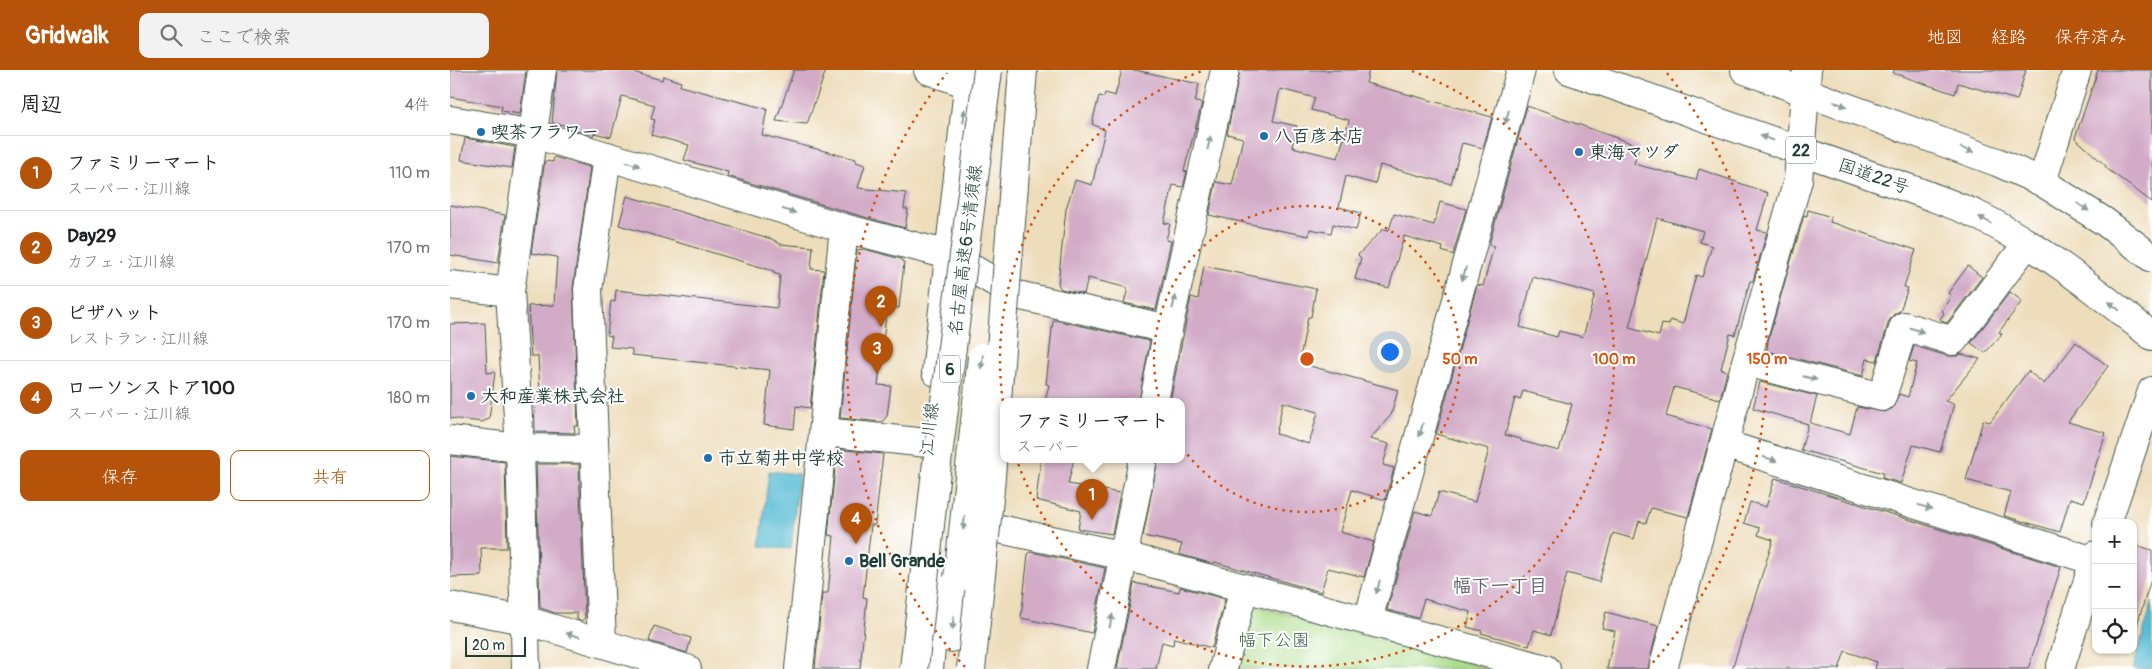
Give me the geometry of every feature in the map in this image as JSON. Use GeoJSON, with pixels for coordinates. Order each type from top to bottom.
{"type":"FeatureCollection","features":[{"type":"Feature","properties":{"kind":"main road"},"geometry":{"type":"LineString","coordinates":[[526,669],[520,448],[510,292],[542,70]]}},
{"type":"Feature","properties":{"kind":"main road"},"geometry":{"type":"LineString","coordinates":[[928,70],[975,75]]}},
{"type":"Feature","properties":{"kind":"main road"},"geometry":{"type":"LineString","coordinates":[[929,669],[994,70]]}},
{"type":"Feature","properties":{"kind":"main road"},"geometry":{"type":"LineString","coordinates":[[948,669],[1017,70]]}},
{"type":"Feature","properties":{"kind":"main road"},"geometry":{"type":"LineString","coordinates":[[970,669],[990,489],[1023,70]]}},
{"type":"Feature","properties":{"kind":"main road"},"geometry":{"type":"LineString","coordinates":[[1007,398],[1034,70]]}},
{"type":"Feature","properties":{"kind":"main road"},"geometry":{"type":"LineString","coordinates":[[1155,398],[1168,329],[1226,70]]}},
{"type":"Feature","properties":{"kind":"main road"},"geometry":{"type":"LineString","coordinates":[[1368,620],[1521,70]]}},
{"type":"Feature","properties":{"kind":"main road","name":"国道22号"},"geometry":{"type":"LineString","coordinates":[[1569,70],[1802,150],[1974,214],[2027,244],[2085,283],[2152,336]]}},
{"type":"Feature","properties":{"kind":"main road"},"geometry":{"type":"LineString","coordinates":[[1745,70],[1807,81],[2042,182],[2105,222],[2152,258]]}},
{"type":"Feature","properties":{"kind":"main road"},"geometry":{"type":"LineString","coordinates":[[2042,182],[2077,70]]}},
{"type":"Feature","properties":{"kind":"main road","name":"江川線"},"geometry":{"type":"LineString","coordinates":[[902,669],[949,255],[975,75]]}},
{"type":"Feature","properties":{"kind":"main road","name":"名古屋高速6号清須線"},"geometry":{"type":"LineString","coordinates":[[914,669],[936,471],[975,75]]}},
{"type":"Feature","properties":{"kind":"main road"},"geometry":{"type":"LineString","coordinates":[[1663,669],[1746,362],[1798,180],[1807,81]]}},
{"type":"Feature","properties":{"kind":"main road"},"geometry":{"type":"LineString","coordinates":[[450,120],[534,134],[844,228],[949,255],[1017,295],[1168,329]]}},
{"type":"Feature","properties":{"kind":"main road"},"geometry":{"type":"LineString","coordinates":[[602,643],[588,290],[606,156]]}},
{"type":"Feature","properties":{"kind":"main road"},"geometry":{"type":"LineString","coordinates":[[799,669],[825,432],[844,228]]}},
{"type":"Feature","properties":{"kind":"main road"},"geometry":{"type":"LineString","coordinates":[[1746,362],[1882,397],[1904,326],[1953,341],[2027,244]]}},
{"type":"Feature","properties":{"kind":"main road"},"geometry":{"type":"LineString","coordinates":[[450,285],[510,292]]}},
{"type":"Feature","properties":{"kind":"main road"},"geometry":{"type":"LineString","coordinates":[[2108,519],[2152,391]]}},
{"type":"Feature","properties":{"kind":"main road"},"geometry":{"type":"LineString","coordinates":[[825,432],[927,443]]}},
{"type":"Feature","properties":{"kind":"main road"},"geometry":{"type":"LineString","coordinates":[[450,440],[520,448],[594,449]]}},
{"type":"Feature","properties":{"kind":"main road"},"geometry":{"type":"LineString","coordinates":[[1724,444],[2092,557]]}},
{"type":"Feature","properties":{"kind":"main road"},"geometry":{"type":"LineString","coordinates":[[978,669],[1001,463]]}},
{"type":"Feature","properties":{"kind":"main road"},"geometry":{"type":"LineString","coordinates":[[1101,669],[1142,463]]}},
{"type":"Feature","properties":{"kind":"main road"},"geometry":{"type":"LineString","coordinates":[[995,528],[1125,556],[1546,669]]}},
{"type":"Feature","properties":{"kind":"main road"},"geometry":{"type":"LineString","coordinates":[[2060,669],[2093,564]]}},
{"type":"Feature","properties":{"kind":"main road"},"geometry":{"type":"LineString","coordinates":[[1223,669],[1244,588]]}},
{"type":"Feature","properties":{"kind":"main road"},"geometry":{"type":"LineString","coordinates":[[450,606],[524,620],[687,669]]}},
{"type":"Feature","properties":{"kind":"green space","name":"幅下公園"},"geometry":{"type":"Polygon","coordinates":[[[1260,607],[1489,669],[1237,669],[1251,610],[1260,607]]]}},
{"type":"Feature","properties":{"kind":"water"},"geometry":{"type":"Polygon","coordinates":[[[769,471],[799,474],[791,549],[760,546],[769,471]]]}},
{"type":"Feature","properties":{"kind":"water"},"geometry":{"type":"Polygon","coordinates":[[[2152,602],[2152,669],[2133,669],[2152,602]]]}},
{"type":"Feature","properties":{"kind":"building"},"geometry":{"type":"Polygon","coordinates":[[[450,70],[526,70],[520,114],[501,111],[502,106],[450,97],[450,70]]]}},
{"type":"Feature","properties":{"kind":"building"},"geometry":{"type":"Polygon","coordinates":[[[557,70],[625,70],[662,80],[663,76],[681,82],[680,86],[767,109],[762,135],[856,159],[856,162],[865,165],[858,188],[906,193],[904,209],[908,209],[905,228],[727,176],[728,172],[684,160],[689,145],[651,135],[655,120],[651,119],[655,105],[622,96],[611,137],[594,133],[593,136],[570,129],[570,126],[552,123],[557,70]]]}},
{"type":"Feature","properties":{"kind":"building"},"geometry":{"type":"Polygon","coordinates":[[[794,70],[826,70],[807,124],[776,121],[794,70]]]}},
{"type":"Feature","properties":{"kind":"building"},"geometry":{"type":"Polygon","coordinates":[[[1122,70],[1135,70],[1199,84],[1195,102],[1202,103],[1184,171],[1187,172],[1183,187],[1173,185],[1164,223],[1170,224],[1166,240],[1171,241],[1156,310],[1124,303],[1128,288],[1088,278],[1084,294],[1061,289],[1058,284],[1066,209],[1075,180],[1092,185],[1105,130],[1092,124],[1099,96],[1104,97],[1105,93],[1115,96],[1122,70]]]}},
{"type":"Feature","properties":{"kind":"building"},"geometry":{"type":"Polygon","coordinates":[[[1240,70],[1369,70],[1366,83],[1492,117],[1483,148],[1462,143],[1451,184],[1380,165],[1375,184],[1346,176],[1339,207],[1361,213],[1356,230],[1333,224],[1331,233],[1310,229],[1309,236],[1209,215],[1216,182],[1232,185],[1243,138],[1227,134],[1240,70]],[[1280,89],[1273,121],[1297,126],[1292,147],[1338,158],[1349,120],[1311,110],[1315,98],[1280,89]]]}},
{"type":"Feature","properties":{"kind":"building"},"geometry":{"type":"Polygon","coordinates":[[[1894,70],[2026,70],[2017,100],[1958,83],[1955,94],[1893,73],[1894,70]]]}},
{"type":"Feature","properties":{"kind":"building"},"geometry":{"type":"Polygon","coordinates":[[[2098,70],[2152,70],[2152,202],[2106,168],[2075,138],[2098,70]]]}},
{"type":"Feature","properties":{"kind":"building"},"geometry":{"type":"Polygon","coordinates":[[[1527,106],[1639,146],[1634,164],[1696,180],[1699,169],[1768,193],[1757,230],[1767,232],[1753,281],[1750,281],[1735,335],[1730,334],[1721,369],[1727,371],[1720,399],[1674,387],[1666,416],[1712,429],[1688,517],[1651,508],[1646,523],[1639,521],[1634,539],[1613,533],[1599,582],[1567,573],[1551,635],[1534,630],[1529,646],[1481,633],[1482,631],[1467,627],[1471,612],[1424,599],[1418,618],[1387,610],[1415,511],[1432,516],[1439,492],[1475,502],[1489,449],[1436,434],[1477,285],[1483,286],[1494,246],[1489,245],[1527,106]],[[1657,218],[1629,328],[1659,336],[1662,324],[1669,325],[1670,320],[1683,324],[1696,275],[1702,277],[1712,246],[1700,242],[1703,231],[1657,218]],[[1533,277],[1520,327],[1557,337],[1559,331],[1583,337],[1595,294],[1533,277]],[[1523,391],[1520,400],[1515,398],[1505,435],[1559,451],[1572,404],[1523,391]]]}},
{"type":"Feature","properties":{"kind":"building"},"geometry":{"type":"Polygon","coordinates":[[[465,138],[515,147],[512,168],[461,160],[465,138]]]}},
{"type":"Feature","properties":{"kind":"building"},"geometry":{"type":"Polygon","coordinates":[[[554,157],[590,167],[573,288],[578,426],[574,426],[575,433],[535,432],[534,394],[540,394],[538,356],[531,356],[528,306],[554,305],[557,257],[531,253],[545,161],[553,162],[554,157]]]}},
{"type":"Feature","properties":{"kind":"building"},"geometry":{"type":"Polygon","coordinates":[[[627,196],[772,239],[780,244],[813,247],[811,269],[824,270],[810,408],[796,406],[794,429],[764,425],[770,370],[632,355],[632,349],[610,347],[612,336],[607,335],[611,301],[615,302],[616,290],[777,308],[780,275],[773,273],[774,271],[619,225],[627,196]]]}},
{"type":"Feature","properties":{"kind":"building"},"geometry":{"type":"Polygon","coordinates":[[[1440,202],[1466,209],[1453,255],[1442,251],[1443,247],[1404,236],[1389,288],[1355,279],[1361,258],[1358,255],[1383,229],[1389,230],[1394,214],[1434,225],[1440,202]]]}},
{"type":"Feature","properties":{"kind":"building"},"geometry":{"type":"Polygon","coordinates":[[[450,205],[505,215],[498,263],[450,255],[450,205]]]}},
{"type":"Feature","properties":{"kind":"building"},"geometry":{"type":"Polygon","coordinates":[[[1808,210],[1831,217],[1830,222],[1916,250],[1904,287],[1908,288],[1900,311],[1894,314],[1889,321],[1877,361],[1867,359],[1863,376],[1767,351],[1768,341],[1804,215],[1807,216],[1808,210]]]}},
{"type":"Feature","properties":{"kind":"building"},"geometry":{"type":"Polygon","coordinates":[[[864,249],[901,259],[904,263],[899,308],[887,307],[878,385],[891,386],[887,416],[882,422],[840,418],[857,250],[864,249]]]}},
{"type":"Feature","properties":{"kind":"building"},"geometry":{"type":"Polygon","coordinates":[[[1204,266],[1316,289],[1311,317],[1308,317],[1299,363],[1398,390],[1391,415],[1370,439],[1389,444],[1383,465],[1394,468],[1385,500],[1352,490],[1340,532],[1374,542],[1364,577],[1328,568],[1321,592],[1179,554],[1182,544],[1143,536],[1157,463],[1185,463],[1185,398],[1171,398],[1191,297],[1198,299],[1204,266]],[[1283,402],[1276,434],[1309,444],[1318,412],[1283,402]]]}},
{"type":"Feature","properties":{"kind":"building"},"geometry":{"type":"Polygon","coordinates":[[[1968,266],[1982,277],[1947,323],[1943,322],[1940,319],[1944,313],[1942,311],[1951,296],[1948,293],[1968,266]]]}},
{"type":"Feature","properties":{"kind":"building"},"geometry":{"type":"Polygon","coordinates":[[[2010,292],[2022,301],[1999,332],[2002,334],[1985,353],[1971,343],[2010,292]]]}},
{"type":"Feature","properties":{"kind":"building"},"geometry":{"type":"Polygon","coordinates":[[[1053,321],[1150,341],[1140,398],[1046,398],[1049,385],[1046,384],[1053,321]]]}},
{"type":"Feature","properties":{"kind":"building"},"geometry":{"type":"Polygon","coordinates":[[[485,323],[487,373],[495,372],[489,419],[482,422],[450,418],[450,324],[485,323]]]}},
{"type":"Feature","properties":{"kind":"building"},"geometry":{"type":"Polygon","coordinates":[[[2076,342],[2108,366],[2068,422],[2106,433],[2084,502],[2070,498],[2060,532],[2004,516],[2011,492],[1966,480],[1983,420],[1990,422],[2028,371],[2044,384],[2076,342]]]}},
{"type":"Feature","properties":{"kind":"building"},"geometry":{"type":"Polygon","coordinates":[[[1914,346],[1948,356],[1961,354],[1980,359],[1945,401],[1954,404],[1940,452],[1913,445],[1901,483],[1882,478],[1883,473],[1801,450],[1808,424],[1753,408],[1760,382],[1817,396],[1810,423],[1850,434],[1857,407],[1885,412],[1893,408],[1899,394],[1908,397],[1917,363],[1909,361],[1914,346]]]}},
{"type":"Feature","properties":{"kind":"building"},"geometry":{"type":"Polygon","coordinates":[[[837,449],[883,454],[875,525],[871,525],[863,597],[867,598],[860,669],[815,669],[822,593],[828,593],[834,536],[828,535],[837,449]]]}},
{"type":"Feature","properties":{"kind":"building"},"geometry":{"type":"Polygon","coordinates":[[[450,456],[505,462],[507,548],[481,548],[482,576],[450,577],[450,456]]]}},
{"type":"Feature","properties":{"kind":"building"},"geometry":{"type":"Polygon","coordinates":[[[1041,463],[1073,463],[1068,484],[1120,493],[1112,534],[1078,529],[1081,511],[1036,500],[1041,463]]]}},
{"type":"Feature","properties":{"kind":"building"},"geometry":{"type":"Polygon","coordinates":[[[536,464],[579,464],[585,618],[581,621],[577,620],[577,613],[555,613],[540,608],[536,464]]]}},
{"type":"Feature","properties":{"kind":"building"},"geometry":{"type":"Polygon","coordinates":[[[1775,478],[2061,567],[2028,669],[1875,669],[1877,662],[1845,651],[1839,669],[1732,669],[1773,540],[1758,535],[1760,528],[1744,523],[1750,502],[1766,507],[1775,478]]]}},
{"type":"Feature","properties":{"kind":"building"},"geometry":{"type":"Polygon","coordinates":[[[2137,545],[2152,550],[2152,576],[2137,625],[2137,545]]]}},
{"type":"Feature","properties":{"kind":"building"},"geometry":{"type":"Polygon","coordinates":[[[1031,552],[1105,568],[1092,633],[1021,618],[1028,554],[1031,552]]]}},
{"type":"Feature","properties":{"kind":"building"},"geometry":{"type":"Polygon","coordinates":[[[1134,583],[1179,592],[1180,587],[1225,599],[1212,648],[1174,638],[1173,645],[1162,642],[1156,669],[1117,669],[1134,583]]]}},
{"type":"Feature","properties":{"kind":"building"},"geometry":{"type":"Polygon","coordinates":[[[1606,612],[1658,626],[1648,669],[1607,669],[1615,631],[1602,628],[1606,612]]]}},
{"type":"Feature","properties":{"kind":"building"},"geometry":{"type":"Polygon","coordinates":[[[654,626],[691,638],[687,653],[649,641],[654,626]]]}},
{"type":"Feature","properties":{"kind":"place","name":"喫茶フラワー"},"geometry":{"type":"Point","coordinates":[481,132]}},
{"type":"Feature","properties":{"kind":"place","name":"八百彦本店"},"geometry":{"type":"Point","coordinates":[1264,136]}},
{"type":"Feature","properties":{"kind":"place","name":"東海マツダ"},"geometry":{"type":"Point","coordinates":[1579,152]}},
{"type":"Feature","properties":{"kind":"place","name":"Day29"},"geometry":{"type":"Point","coordinates":[881,327]}},
{"type":"Feature","properties":{"kind":"place","name":"ピザハット"},"geometry":{"type":"Point","coordinates":[877,374]}},
{"type":"Feature","properties":{"kind":"place","name":"大和産業株式会社"},"geometry":{"type":"Point","coordinates":[471,396]}},
{"type":"Feature","properties":{"kind":"place","name":"市立菊井中学校"},"geometry":{"type":"Point","coordinates":[708,458]}},
{"type":"Feature","properties":{"kind":"place","name":"ファミリーマート"},"geometry":{"type":"Point","coordinates":[1092,520]}},
{"type":"Feature","properties":{"kind":"place","name":"ローソンストア100"},"geometry":{"type":"Point","coordinates":[856,544]}},
{"type":"Feature","properties":{"kind":"place","name":"Bell Grande"},"geometry":{"type":"Point","coordinates":[849,561]}},
{"type":"Feature","properties":{"kind":"district","name":"幅下一丁目"},"geometry":{"type":"Point","coordinates":[1500,585]}}]}
